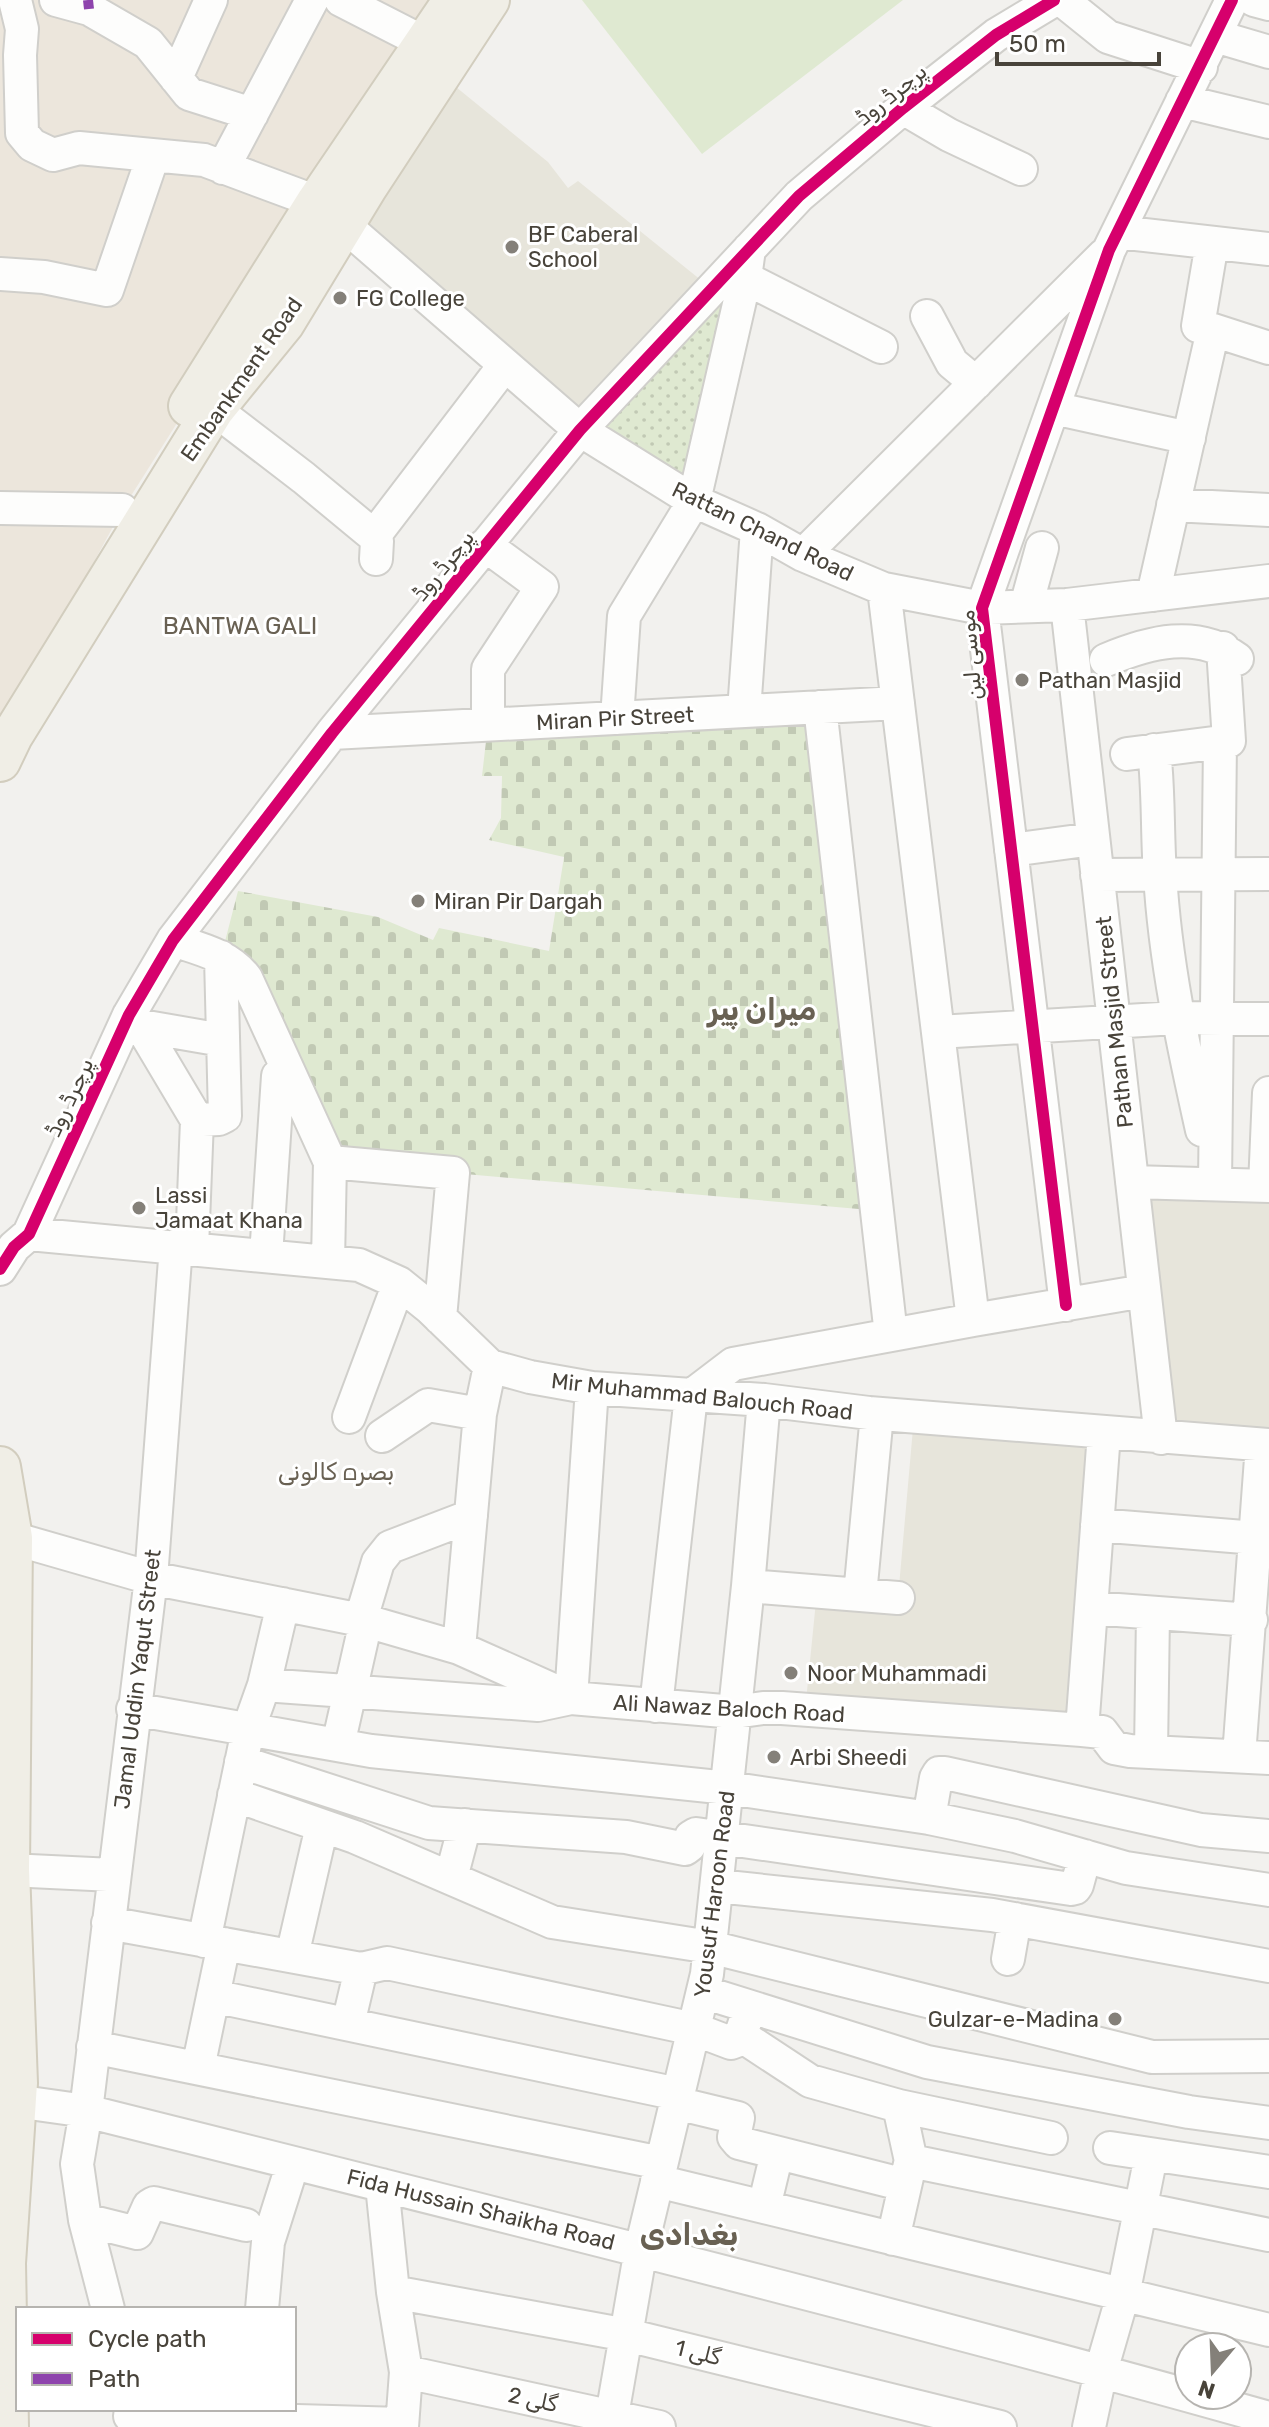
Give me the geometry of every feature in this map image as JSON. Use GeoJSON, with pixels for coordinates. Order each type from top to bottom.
{"type":"FeatureCollection","features":[{"type":"Feature","properties":{"kind":"main road","name":"Embankment Road"},"geometry":{"type":"LineString","coordinates":[[0,761],[12,736],[214,409],[284,323],[330,213],[425,43],[454,0]]}},
{"type":"Feature","properties":{"kind":"main road","name":"Embankment Road"},"geometry":{"type":"LineString","coordinates":[[0,736],[122,510],[330,213],[489,0]]}},
{"type":"Feature","properties":{"kind":"main road"},"geometry":{"type":"LineString","coordinates":[[0,1467],[12,1538],[9,1870],[15,2101],[2,2263],[8,2427]]}},
{"type":"Feature","properties":{"kind":"street"},"geometry":{"type":"LineString","coordinates":[[15,0],[22,29],[22,133],[32,145],[53,155],[79,148],[204,160],[330,213]]}},
{"type":"Feature","properties":{"kind":"street"},"geometry":{"type":"LineString","coordinates":[[56,0],[88,5],[148,43],[189,94],[252,114]]}},
{"type":"Feature","properties":{"kind":"street"},"geometry":{"type":"LineString","coordinates":[[176,78],[211,0]]}},
{"type":"Feature","properties":{"kind":"street"},"geometry":{"type":"LineString","coordinates":[[223,168],[312,0]]}},
{"type":"Feature","properties":{"kind":"street"},"geometry":{"type":"LineString","coordinates":[[341,0],[425,43]]}},
{"type":"Feature","properties":{"kind":"street","name":"پرچرڈ روڈ"},"geometry":{"type":"LineString","coordinates":[[0,1269],[14,1247],[29,1234],[173,940],[332,733],[580,430],[747,264],[799,196],[996,35],[1054,0]]}},
{"type":"Feature","properties":{"kind":"street"},"geometry":{"type":"LineString","coordinates":[[1062,0],[1108,37],[1201,67]]}},
{"type":"Feature","properties":{"kind":"street","name":"موسی لین"},"geometry":{"type":"LineString","coordinates":[[1066,1305],[982,608],[1114,241],[1232,0]]}},
{"type":"Feature","properties":{"kind":"street"},"geometry":{"type":"LineString","coordinates":[[1254,0],[1269,4]]}},
{"type":"Feature","properties":{"kind":"street"},"geometry":{"type":"LineString","coordinates":[[1215,36],[1269,52]]}},
{"type":"Feature","properties":{"kind":"street"},"geometry":{"type":"LineString","coordinates":[[1182,101],[1269,122]]}},
{"type":"Feature","properties":{"kind":"street"},"geometry":{"type":"LineString","coordinates":[[903,108],[949,135],[1021,169]]}},
{"type":"Feature","properties":{"kind":"street"},"geometry":{"type":"LineString","coordinates":[[0,274],[44,277],[107,290],[153,156]]}},
{"type":"Feature","properties":{"kind":"street","name":"Rattan Chand Road"},"geometry":{"type":"LineString","coordinates":[[330,213],[580,430],[694,501],[757,529],[803,555],[884,589],[982,608],[1067,605],[1269,581]]}},
{"type":"Feature","properties":{"kind":"street"},"geometry":{"type":"LineString","coordinates":[[803,555],[1114,241],[1212,243],[1269,249]]}},
{"type":"Feature","properties":{"kind":"street"},"geometry":{"type":"LineString","coordinates":[[1212,243],[1198,326],[1269,348]]}},
{"type":"Feature","properties":{"kind":"street"},"geometry":{"type":"LineString","coordinates":[[617,718],[624,616],[694,501],[747,264],[881,347]]}},
{"type":"Feature","properties":{"kind":"street"},"geometry":{"type":"LineString","coordinates":[[927,316],[952,363],[976,383]]}},
{"type":"Feature","properties":{"kind":"street"},"geometry":{"type":"LineString","coordinates":[[1182,638],[1166,593],[1173,505],[1213,330]]}},
{"type":"Feature","properties":{"kind":"street"},"geometry":{"type":"LineString","coordinates":[[214,409],[304,478],[375,547],[504,366]]}},
{"type":"Feature","properties":{"kind":"street"},"geometry":{"type":"LineString","coordinates":[[1053,408],[1189,438]]}},
{"type":"Feature","properties":{"kind":"street"},"geometry":{"type":"LineString","coordinates":[[1173,505],[1269,510]]}},
{"type":"Feature","properties":{"kind":"street"},"geometry":{"type":"LineString","coordinates":[[0,508],[122,510]]}},
{"type":"Feature","properties":{"kind":"street"},"geometry":{"type":"LineString","coordinates":[[744,711],[757,529]]}},
{"type":"Feature","properties":{"kind":"street"},"geometry":{"type":"LineString","coordinates":[[485,545],[542,587],[488,669],[488,724]]}},
{"type":"Feature","properties":{"kind":"street"},"geometry":{"type":"LineString","coordinates":[[1026,606],[1042,548]]}},
{"type":"Feature","properties":{"kind":"street"},"geometry":{"type":"LineString","coordinates":[[884,589],[973,1320]]}},
{"type":"Feature","properties":{"kind":"street","name":"Pathan Masjid Street"},"geometry":{"type":"LineString","coordinates":[[1067,605],[1161,1438]]}},
{"type":"Feature","properties":{"kind":"street"},"geometry":{"type":"LineString","coordinates":[[1106,660],[1182,638],[1230,653],[1229,741],[1140,752],[1158,783],[1160,875],[1177,1018],[1215,1184]]}},
{"type":"Feature","properties":{"kind":"street","name":"Miran Pir Street"},"geometry":{"type":"LineString","coordinates":[[332,733],[898,703]]}},
{"type":"Feature","properties":{"kind":"street"},"geometry":{"type":"LineString","coordinates":[[820,707],[891,1335]]}},
{"type":"Feature","properties":{"kind":"street"},"geometry":{"type":"LineString","coordinates":[[1215,1184],[1220,742]]}},
{"type":"Feature","properties":{"kind":"street"},"geometry":{"type":"LineString","coordinates":[[1011,850],[1093,839]]}},
{"type":"Feature","properties":{"kind":"street"},"geometry":{"type":"LineString","coordinates":[[1097,875],[1269,874]]}},
{"type":"Feature","properties":{"kind":"street"},"geometry":{"type":"LineString","coordinates":[[173,940],[221,957],[236,965],[246,978],[330,1162],[328,1262]]}},
{"type":"Feature","properties":{"kind":"street"},"geometry":{"type":"LineString","coordinates":[[135,1020],[197,1120],[225,1116],[221,957]]}},
{"type":"Feature","properties":{"kind":"street"},"geometry":{"type":"LineString","coordinates":[[938,1032],[1177,1018],[1269,1019]]}},
{"type":"Feature","properties":{"kind":"street"},"geometry":{"type":"LineString","coordinates":[[135,1020],[222,1040]]}},
{"type":"Feature","properties":{"kind":"street"},"geometry":{"type":"LineString","coordinates":[[266,1256],[278,1076],[287,1069]]}},
{"type":"Feature","properties":{"kind":"street"},"geometry":{"type":"LineString","coordinates":[[1132,1182],[1267,1186],[1269,1093]]}},
{"type":"Feature","properties":{"kind":"street","name":"Jamal Uddin Yaqut Street"},"geometry":{"type":"LineString","coordinates":[[107,2307],[85,2220],[77,2164],[151,1578],[197,1120]]}},
{"type":"Feature","properties":{"kind":"street"},"geometry":{"type":"LineString","coordinates":[[330,1162],[453,1173],[440,1318]]}},
{"type":"Feature","properties":{"kind":"street","name":"Mir Muhammad Balouch Road"},"geometry":{"type":"LineString","coordinates":[[29,1234],[359,1265],[399,1283],[490,1366],[592,1388],[764,1400],[877,1414],[1266,1445]]}},
{"type":"Feature","properties":{"kind":"street"},"geometry":{"type":"LineString","coordinates":[[349,1417],[399,1283]]}},
{"type":"Feature","properties":{"kind":"street"},"geometry":{"type":"LineString","coordinates":[[656,1706],[691,1396],[733,1364],[1144,1291]]}},
{"type":"Feature","properties":{"kind":"street"},"geometry":{"type":"LineString","coordinates":[[459,1648],[480,1414],[490,1366]]}},
{"type":"Feature","properties":{"kind":"street"},"geometry":{"type":"LineString","coordinates":[[264,1685],[538,1705],[571,1698],[592,1388]]}},
{"type":"Feature","properties":{"kind":"street","name":"Yousuf Haroon Road"},"geometry":{"type":"LineString","coordinates":[[611,2421],[641,2249],[703,1992],[710,1947],[764,1400]]}},
{"type":"Feature","properties":{"kind":"street"},"geometry":{"type":"LineString","coordinates":[[382,1436],[428,1405],[480,1414]]}},
{"type":"Feature","properties":{"kind":"street"},"geometry":{"type":"LineString","coordinates":[[860,1595],[877,1414]]}},
{"type":"Feature","properties":{"kind":"street"},"geometry":{"type":"LineString","coordinates":[[1082,1730],[1104,1433]]}},
{"type":"Feature","properties":{"kind":"street"},"geometry":{"type":"LineString","coordinates":[[1254,1757],[1251,1620],[1266,1445]]}},
{"type":"Feature","properties":{"kind":"street"},"geometry":{"type":"LineString","coordinates":[[338,1745],[381,1555],[390,1547],[471,1516]]}},
{"type":"Feature","properties":{"kind":"street"},"geometry":{"type":"LineString","coordinates":[[1097,1525],[1256,1538]]}},
{"type":"Feature","properties":{"kind":"street","name":"Ali Nawaz Baloch Road"},"geometry":{"type":"LineString","coordinates":[[12,1538],[151,1578],[364,1620],[459,1648],[571,1698],[735,1712],[782,1708],[1082,1730],[1102,1732],[1114,1748],[1254,1757]]}},
{"type":"Feature","properties":{"kind":"street"},"geometry":{"type":"LineString","coordinates":[[748,1586],[898,1598]]}},
{"type":"Feature","properties":{"kind":"street"},"geometry":{"type":"LineString","coordinates":[[198,2068],[213,1996],[214,1942],[234,1795],[248,1730],[264,1685],[283,1604]]}},
{"type":"Feature","properties":{"kind":"street"},"geometry":{"type":"LineString","coordinates":[[1091,1608],[1251,1620]]}},
{"type":"Feature","properties":{"kind":"street"},"geometry":{"type":"LineString","coordinates":[[1151,1752],[1153,1613]]}},
{"type":"Feature","properties":{"kind":"street"},"geometry":{"type":"LineString","coordinates":[[133,1709],[338,1745],[728,1788],[929,1818],[1015,1836],[1126,1868],[1269,1890]]}},
{"type":"Feature","properties":{"kind":"street"},"geometry":{"type":"LineString","coordinates":[[241,1762],[429,1823],[626,1837],[685,1849],[693,1835],[723,1837],[1071,1889],[1077,1885],[1085,1856]]}},
{"type":"Feature","properties":{"kind":"street"},"geometry":{"type":"LineString","coordinates":[[929,1818],[939,1773],[1201,1830],[1269,1836]]}},
{"type":"Feature","properties":{"kind":"street"},"geometry":{"type":"LineString","coordinates":[[1015,1836],[1026,1791]]}},
{"type":"Feature","properties":{"kind":"street"},"geometry":{"type":"LineString","coordinates":[[234,1795],[322,1826],[552,1922],[710,1947],[1152,2057],[1269,2056]]}},
{"type":"Feature","properties":{"kind":"street"},"geometry":{"type":"LineString","coordinates":[[409,1861],[419,1820]]}},
{"type":"Feature","properties":{"kind":"street"},"geometry":{"type":"LineString","coordinates":[[451,1878],[465,1825]]}},
{"type":"Feature","properties":{"kind":"street"},"geometry":{"type":"LineString","coordinates":[[292,1956],[322,1826]]}},
{"type":"Feature","properties":{"kind":"street"},"geometry":{"type":"LineString","coordinates":[[9,1870],[113,1875]]}},
{"type":"Feature","properties":{"kind":"street"},"geometry":{"type":"LineString","coordinates":[[717,1886],[1015,1919],[1269,1966]]}},
{"type":"Feature","properties":{"kind":"street"},"geometry":{"type":"LineString","coordinates":[[1008,1959],[1015,1919]]}},
{"type":"Feature","properties":{"kind":"street"},"geometry":{"type":"LineString","coordinates":[[108,1923],[361,1969],[387,1963],[694,2029],[731,2043],[739,2040],[745,2021]]}},
{"type":"Feature","properties":{"kind":"street"},"geometry":{"type":"LineString","coordinates":[[348,2024],[361,1969]]}},
{"type":"Feature","properties":{"kind":"street"},"geometry":{"type":"LineString","coordinates":[[703,1992],[745,2021],[810,2081],[907,2107],[1051,2138]]}},
{"type":"Feature","properties":{"kind":"street"},"geometry":{"type":"LineString","coordinates":[[213,1996],[677,2099],[736,2117],[735,2141],[777,2153],[1139,2208],[1269,2235]]}},
{"type":"Feature","properties":{"kind":"street"},"geometry":{"type":"LineString","coordinates":[[745,2021],[927,2062],[1189,2112],[1269,2123]]}},
{"type":"Feature","properties":{"kind":"street"},"geometry":{"type":"LineString","coordinates":[[93,2047],[659,2172],[764,2207],[1269,2330]]}},
{"type":"Feature","properties":{"kind":"street"},"geometry":{"type":"LineString","coordinates":[[893,2239],[908,2173],[907,2107],[927,2062]]}},
{"type":"Feature","properties":{"kind":"street","name":"Fida Hussain Shaikha Road"},"geometry":{"type":"LineString","coordinates":[[15,2101],[86,2111],[641,2249],[1269,2418]]}},
{"type":"Feature","properties":{"kind":"street"},"geometry":{"type":"LineString","coordinates":[[1110,2148],[1269,2172]]}},
{"type":"Feature","properties":{"kind":"street"},"geometry":{"type":"LineString","coordinates":[[764,2207],[777,2153]]}},
{"type":"Feature","properties":{"kind":"street"},"geometry":{"type":"LineString","coordinates":[[1089,2427],[1123,2295],[1151,2156]]}},
{"type":"Feature","properties":{"kind":"street"},"geometry":{"type":"LineString","coordinates":[[262,2307],[268,2242],[293,2163]]}},
{"type":"Feature","properties":{"kind":"street"},"geometry":{"type":"LineString","coordinates":[[130,2417],[402,2426],[406,2372],[393,2292],[382,2185]]}},
{"type":"Feature","properties":{"kind":"street"},"geometry":{"type":"LineString","coordinates":[[85,2220],[137,2233],[149,2206],[154,2203],[246,2225]]}},
{"type":"Feature","properties":{"kind":"street","name":"گلی 1"},"geometry":{"type":"LineString","coordinates":[[393,2292],[627,2335],[1000,2427]]}},
{"type":"Feature","properties":{"kind":"street","name":"گلی 2"},"geometry":{"type":"LineString","coordinates":[[406,2372],[611,2421],[659,2427]]}},
{"type":"Feature","properties":{"kind":"shaded area"},"geometry":{"type":"Polygon","coordinates":[[[0,0],[454,0],[317,202],[122,510],[0,736],[0,0]]]}},
{"type":"Feature","properties":{"kind":"shaded area","name":"BF Caberal School"},"geometry":{"type":"Polygon","coordinates":[[[440,74],[548,162],[568,188],[578,181],[712,289],[580,430],[341,228],[440,74]]]}},
{"type":"Feature","properties":{"kind":"shaded area"},"geometry":{"type":"Polygon","coordinates":[[[1132,1182],[1269,1186],[1269,1445],[1161,1438],[1132,1182]]]}},
{"type":"Feature","properties":{"kind":"shaded area"},"geometry":{"type":"Polygon","coordinates":[[[914,1417],[1104,1433],[1082,1730],[806,1701],[817,1591],[898,1598],[914,1417]]]}},
{"type":"Feature","properties":{"kind":"green space"},"geometry":{"type":"Polygon","coordinates":[[[582,0],[903,0],[702,154],[582,0]]]}},
{"type":"Feature","properties":{"kind":"green space"},"geometry":{"type":"Polygon","coordinates":[[[749,249],[687,481],[580,430],[749,249]]]}},
{"type":"Feature","properties":{"kind":"green space"},"geometry":{"type":"Polygon","coordinates":[[[820,707],[870,1210],[330,1162],[221,957],[238,891],[378,917],[433,940],[439,928],[549,951],[564,857],[489,840],[501,818],[502,776],[482,776],[488,724],[820,707]]]}},
{"type":"Feature","properties":{"kind":"marked path"},"geometry":{"type":"LineString","coordinates":[[88,0],[89,9]]}},
{"type":"Feature","properties":{"kind":"cycle path"},"geometry":{"type":"LineString","coordinates":[[0,1269],[14,1247],[29,1234],[129,1015],[173,940],[332,733],[580,430],[799,196],[996,35],[1054,0]]}},
{"type":"Feature","properties":{"kind":"cycle path"},"geometry":{"type":"LineString","coordinates":[[1066,1305],[982,608],[1109,250],[1232,0]]}},
{"type":"Feature","properties":{"kind":"place","name":"BF Caberal School"},"geometry":{"type":"Point","coordinates":[512,247]}},
{"type":"Feature","properties":{"kind":"place","name":"FG College"},"geometry":{"type":"Point","coordinates":[340,298]}},
{"type":"Feature","properties":{"kind":"place","name":"Pathan Masjid"},"geometry":{"type":"Point","coordinates":[1022,680]}},
{"type":"Feature","properties":{"kind":"place","name":"Miran Pir Dargah"},"geometry":{"type":"Point","coordinates":[418,901]}},
{"type":"Feature","properties":{"kind":"place","name":"Lassi Jamaat Khana"},"geometry":{"type":"Point","coordinates":[139,1208]}},
{"type":"Feature","properties":{"kind":"place","name":"Noor Muhammadi"},"geometry":{"type":"Point","coordinates":[791,1673]}},
{"type":"Feature","properties":{"kind":"place","name":"Arbi Sheedi"},"geometry":{"type":"Point","coordinates":[774,1757]}},
{"type":"Feature","properties":{"kind":"place","name":"Gulzar-e-Madina"},"geometry":{"type":"Point","coordinates":[1115,2019]}},
{"type":"Feature","properties":{"kind":"district","name":"BANTWA GALI"},"geometry":{"type":"Point","coordinates":[240,626]}},
{"type":"Feature","properties":{"kind":"district","name":"میران پیر"},"geometry":{"type":"Point","coordinates":[762,1010]}},
{"type":"Feature","properties":{"kind":"district","name":"بصرہ کالونی"},"geometry":{"type":"Point","coordinates":[336,1472]}},
{"type":"Feature","properties":{"kind":"district","name":"بغدادی"},"geometry":{"type":"Point","coordinates":[689,2235]}}]}
